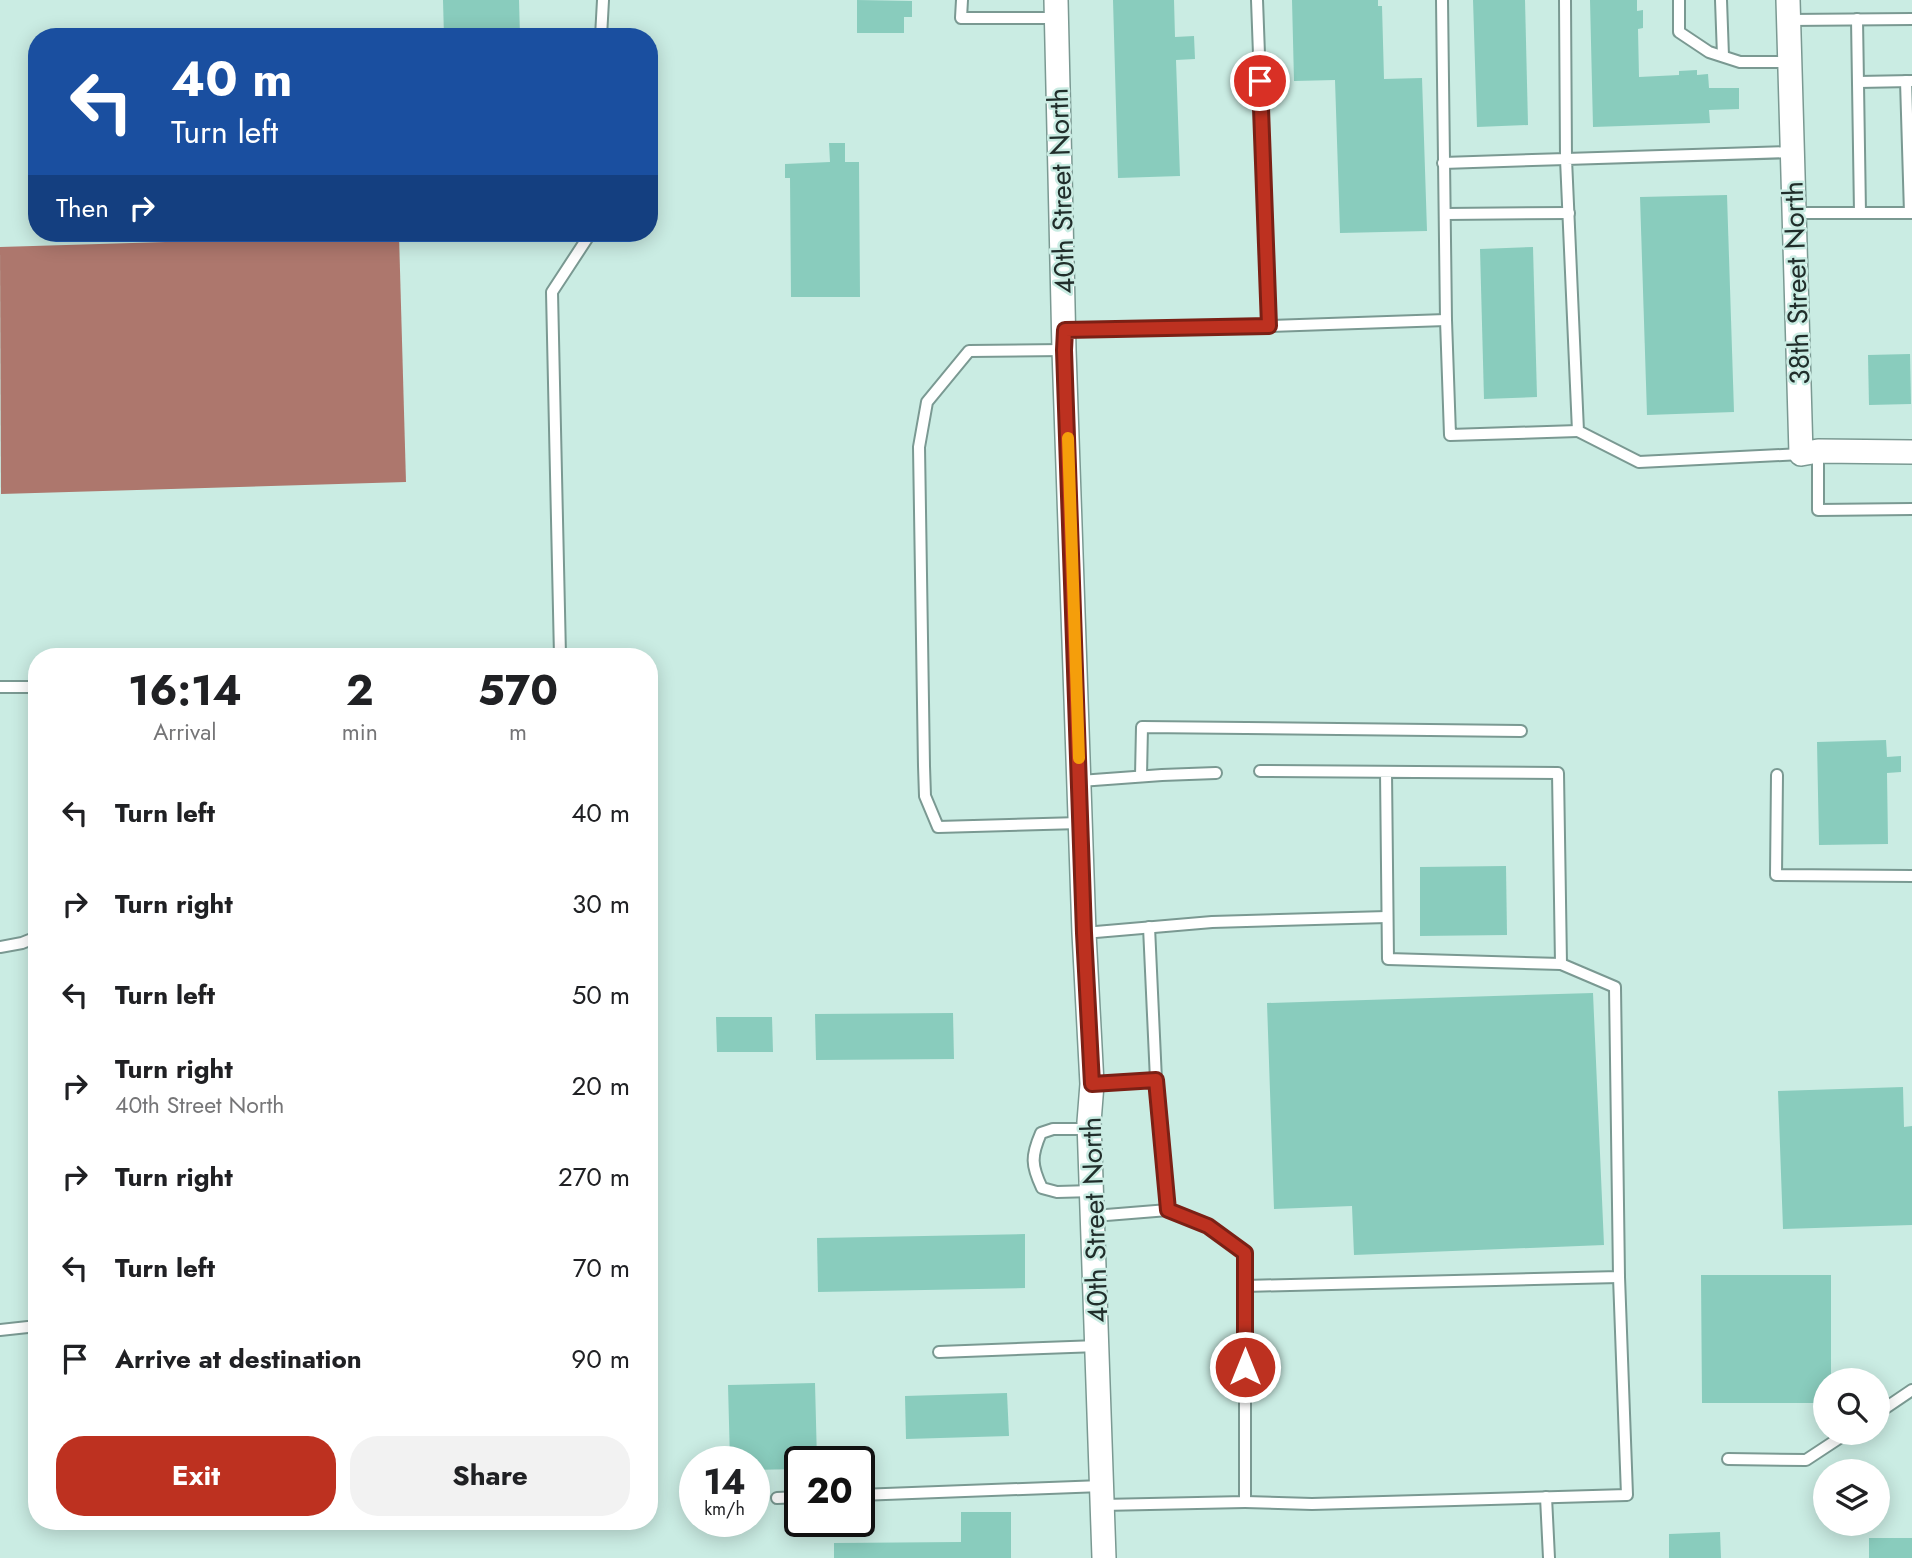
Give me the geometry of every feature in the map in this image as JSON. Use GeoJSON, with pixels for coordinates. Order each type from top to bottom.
{"type":"FeatureCollection","features":[{"type":"Feature","properties":{"kind":"street","name":"40th Street North"},"geometry":{"type":"LineString","coordinates":[[1056,9],[1084,933],[1092,1084],[1089,1129],[1104,1558]]}},
{"type":"Feature","properties":{"kind":"street","name":"38th Street North"},"geometry":{"type":"LineString","coordinates":[[1788,10],[1793,213],[1810,453]]}},
{"type":"Feature","properties":{"kind":"street"},"geometry":{"type":"LineString","coordinates":[[1810,453],[1912,452]]}},
{"type":"Feature","properties":{"kind":"lane"},"geometry":{"type":"LineString","coordinates":[[601,28],[603,0]]}},
{"type":"Feature","properties":{"kind":"lane"},"geometry":{"type":"LineString","coordinates":[[962,0],[961,18],[1056,9]]}},
{"type":"Feature","properties":{"kind":"lane"},"geometry":{"type":"LineString","coordinates":[[1257,0],[1269,326]]}},
{"type":"Feature","properties":{"kind":"lane"},"geometry":{"type":"LineString","coordinates":[[1442,0],[1450,435],[1578,431],[1639,462],[1810,453],[1818,510],[1912,509]]}},
{"type":"Feature","properties":{"kind":"lane"},"geometry":{"type":"LineString","coordinates":[[1565,0],[1566,159],[1578,431]]}},
{"type":"Feature","properties":{"kind":"lane"},"geometry":{"type":"LineString","coordinates":[[1679,0],[1679,32],[1709,52],[1740,62],[1790,62]]}},
{"type":"Feature","properties":{"kind":"lane"},"geometry":{"type":"LineString","coordinates":[[1721,0],[1723,56]]}},
{"type":"Feature","properties":{"kind":"lane"},"geometry":{"type":"LineString","coordinates":[[1788,10],[1857,19],[1912,19]]}},
{"type":"Feature","properties":{"kind":"lane"},"geometry":{"type":"LineString","coordinates":[[1857,19],[1860,213]]}},
{"type":"Feature","properties":{"kind":"lane"},"geometry":{"type":"LineString","coordinates":[[1793,213],[1911,213],[1909,81],[1858,82]]}},
{"type":"Feature","properties":{"kind":"lane"},"geometry":{"type":"LineString","coordinates":[[1443,163],[1792,152]]}},
{"type":"Feature","properties":{"kind":"lane"},"geometry":{"type":"LineString","coordinates":[[1445,215],[1569,213]]}},
{"type":"Feature","properties":{"kind":"lane"},"geometry":{"type":"LineString","coordinates":[[560,648],[552,292],[585,242]]}},
{"type":"Feature","properties":{"kind":"lane"},"geometry":{"type":"LineString","coordinates":[[1081,823],[938,827],[925,796],[919,447],[927,402],[969,351],[1065,340],[1269,326],[1446,320]]}},
{"type":"Feature","properties":{"kind":"lane"},"geometry":{"type":"LineString","coordinates":[[0,687],[28,687]]}},
{"type":"Feature","properties":{"kind":"lane"},"geometry":{"type":"LineString","coordinates":[[1142,776],[1142,727],[1521,731]]}},
{"type":"Feature","properties":{"kind":"lane"},"geometry":{"type":"LineString","coordinates":[[1260,771],[1558,773],[1562,964]]}},
{"type":"Feature","properties":{"kind":"lane"},"geometry":{"type":"LineString","coordinates":[[875,1495],[1102,1496],[1312,1504],[1627,1495],[1619,1277],[1615,987],[1562,964],[1388,959],[1385,772]]}},
{"type":"Feature","properties":{"kind":"lane"},"geometry":{"type":"LineString","coordinates":[[1080,781],[1216,773]]}},
{"type":"Feature","properties":{"kind":"lane"},"geometry":{"type":"LineString","coordinates":[[1777,775],[1776,875],[1912,876]]}},
{"type":"Feature","properties":{"kind":"lane"},"geometry":{"type":"LineString","coordinates":[[1084,933],[1212,922],[1387,917]]}},
{"type":"Feature","properties":{"kind":"lane"},"geometry":{"type":"LineString","coordinates":[[1149,927],[1156,1080],[1168,1210]]}},
{"type":"Feature","properties":{"kind":"lane"},"geometry":{"type":"LineString","coordinates":[[0,947],[28,941]]}},
{"type":"Feature","properties":{"kind":"lane"},"geometry":{"type":"LineString","coordinates":[[1092,1084],[1156,1080]]}},
{"type":"Feature","properties":{"kind":"lane"},"geometry":{"type":"LineString","coordinates":[[1089,1129],[1053,1129],[1041,1133],[1032,1153],[1034,1171],[1042,1188],[1057,1192],[1093,1191]]}},
{"type":"Feature","properties":{"kind":"lane"},"geometry":{"type":"LineString","coordinates":[[1094,1216],[1168,1210],[1208,1226],[1245,1253],[1245,1502]]}},
{"type":"Feature","properties":{"kind":"lane"},"geometry":{"type":"LineString","coordinates":[[1245,1286],[1619,1277]]}},
{"type":"Feature","properties":{"kind":"lane"},"geometry":{"type":"LineString","coordinates":[[0,1330],[28,1327]]}},
{"type":"Feature","properties":{"kind":"lane"},"geometry":{"type":"LineString","coordinates":[[939,1352],[1098,1346]]}},
{"type":"Feature","properties":{"kind":"lane"},"geometry":{"type":"LineString","coordinates":[[1890,1405],[1912,1390]]}},
{"type":"Feature","properties":{"kind":"lane"},"geometry":{"type":"LineString","coordinates":[[1728,1459],[1806,1460],[1829,1445]]}},
{"type":"Feature","properties":{"kind":"lane"},"geometry":{"type":"LineString","coordinates":[[1546,1497],[1549,1558]]}},
{"type":"Feature","properties":{"kind":"lane"},"geometry":{"type":"LineString","coordinates":[[777,1498],[784,1498]]}},
{"type":"Feature","properties":{"kind":"shaded area"},"geometry":{"type":"Polygon","coordinates":[[[166,242],[399,242],[406,482],[1,494],[0,247],[166,242]]]}},
{"type":"Feature","properties":{"kind":"building"},"geometry":{"type":"Polygon","coordinates":[[[443,0],[519,0],[520,28],[444,28],[443,0]]]}},
{"type":"Feature","properties":{"kind":"building"},"geometry":{"type":"Polygon","coordinates":[[[857,0],[912,1],[912,17],[904,17],[904,33],[857,33],[857,0]]]}},
{"type":"Feature","properties":{"kind":"building"},"geometry":{"type":"Polygon","coordinates":[[[1113,0],[1174,0],[1175,37],[1194,36],[1195,59],[1176,60],[1180,176],[1118,178],[1113,0]]]}},
{"type":"Feature","properties":{"kind":"building"},"geometry":{"type":"Polygon","coordinates":[[[1292,0],[1378,0],[1378,6],[1382,6],[1384,79],[1422,78],[1427,231],[1340,233],[1335,80],[1294,81],[1292,0]]]}},
{"type":"Feature","properties":{"kind":"building"},"geometry":{"type":"Polygon","coordinates":[[[1473,0],[1525,0],[1528,125],[1477,127],[1473,0]]]}},
{"type":"Feature","properties":{"kind":"building"},"geometry":{"type":"Polygon","coordinates":[[[1590,0],[1637,0],[1637,11],[1643,10],[1643,28],[1638,29],[1639,77],[1679,75],[1679,71],[1697,70],[1697,75],[1708,74],[1709,88],[1739,88],[1739,109],[1709,110],[1710,123],[1593,127],[1590,0]]]}},
{"type":"Feature","properties":{"kind":"building"},"geometry":{"type":"Polygon","coordinates":[[[829,143],[845,143],[845,162],[859,162],[860,297],[791,297],[790,178],[785,178],[785,164],[830,162],[829,143]]]}},
{"type":"Feature","properties":{"kind":"building"},"geometry":{"type":"Polygon","coordinates":[[[1727,195],[1734,412],[1647,415],[1640,197],[1727,195]]]}},
{"type":"Feature","properties":{"kind":"building"},"geometry":{"type":"Polygon","coordinates":[[[1533,247],[1537,397],[1484,399],[1480,249],[1533,247]]]}},
{"type":"Feature","properties":{"kind":"building"},"geometry":{"type":"Polygon","coordinates":[[[1910,354],[1911,404],[1869,405],[1868,355],[1910,354]]]}},
{"type":"Feature","properties":{"kind":"building"},"geometry":{"type":"Polygon","coordinates":[[[1886,740],[1887,757],[1901,756],[1901,772],[1887,773],[1888,844],[1819,845],[1817,742],[1886,740]]]}},
{"type":"Feature","properties":{"kind":"building"},"geometry":{"type":"Polygon","coordinates":[[[1506,866],[1507,935],[1420,936],[1420,867],[1506,866]]]}},
{"type":"Feature","properties":{"kind":"building"},"geometry":{"type":"Polygon","coordinates":[[[1593,993],[1604,1245],[1354,1255],[1352,1206],[1274,1209],[1267,1003],[1593,993]]]}},
{"type":"Feature","properties":{"kind":"building"},"geometry":{"type":"Polygon","coordinates":[[[953,1013],[954,1059],[816,1060],[815,1014],[953,1013]]]}},
{"type":"Feature","properties":{"kind":"building"},"geometry":{"type":"Polygon","coordinates":[[[716,1017],[772,1017],[773,1052],[717,1052],[716,1017]]]}},
{"type":"Feature","properties":{"kind":"building"},"geometry":{"type":"Polygon","coordinates":[[[1903,1087],[1904,1127],[1912,1126],[1912,1225],[1783,1229],[1778,1091],[1903,1087]]]}},
{"type":"Feature","properties":{"kind":"building"},"geometry":{"type":"Polygon","coordinates":[[[1025,1234],[1025,1288],[818,1292],[817,1238],[1025,1234]]]}},
{"type":"Feature","properties":{"kind":"building"},"geometry":{"type":"Polygon","coordinates":[[[1701,1275],[1831,1275],[1831,1368],[1813,1368],[1813,1403],[1702,1403],[1701,1275]]]}},
{"type":"Feature","properties":{"kind":"building"},"geometry":{"type":"Polygon","coordinates":[[[815,1383],[817,1446],[784,1446],[784,1469],[770,1470],[770,1446],[730,1446],[728,1385],[815,1383]]]}},
{"type":"Feature","properties":{"kind":"building"},"geometry":{"type":"Polygon","coordinates":[[[1007,1393],[1009,1436],[906,1439],[905,1396],[1007,1393]]]}},
{"type":"Feature","properties":{"kind":"building"},"geometry":{"type":"Polygon","coordinates":[[[961,1512],[1011,1512],[1011,1558],[834,1558],[834,1543],[961,1542],[961,1512]]]}},
{"type":"Feature","properties":{"kind":"building"},"geometry":{"type":"Polygon","coordinates":[[[1720,1532],[1721,1558],[1669,1558],[1669,1534],[1720,1532]]]}},
{"type":"Feature","properties":{"kind":"building"},"geometry":{"type":"Polygon","coordinates":[[[1869,1538],[1912,1538],[1912,1558],[1869,1558],[1869,1538]]]}},
{"type":"Feature","properties":{"kind":"slow traffic"},"geometry":{"type":"LineString","coordinates":[[1068,438],[1079,758]]}},
{"type":"Feature","properties":{"kind":"route"},"geometry":{"type":"LineString","coordinates":[[1245,1367],[1245,1253],[1208,1226],[1168,1210],[1156,1080],[1092,1084],[1084,933],[1064,350],[1065,330],[1269,326],[1260,81]]}}]}
